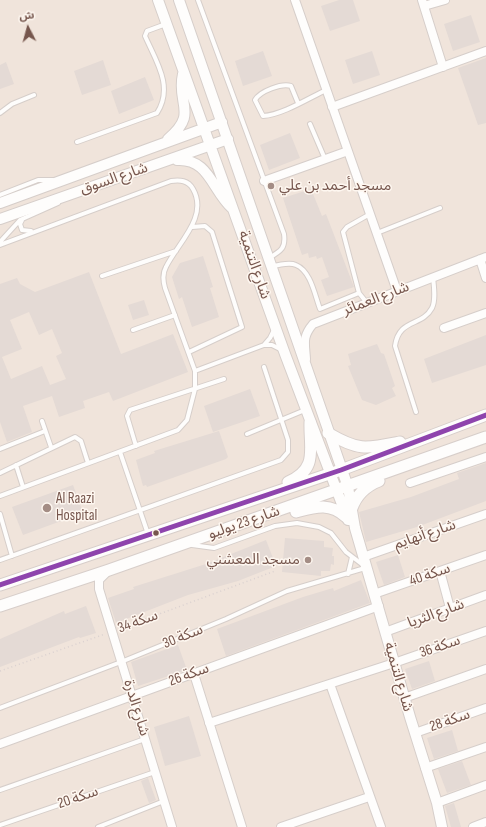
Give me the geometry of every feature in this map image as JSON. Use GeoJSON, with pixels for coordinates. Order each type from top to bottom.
{"type":"FeatureCollection","features":[{"type":"Feature","properties":{"kind":"main road","name":"شارع 23 يوليو"},"geometry":{"type":"LineString","coordinates":[[0,585],[341,470],[486,415]]}},
{"type":"Feature","properties":{"kind":"main road"},"geometry":{"type":"LineString","coordinates":[[265,495],[270,490],[297,478],[308,467],[312,457],[310,422]]}},
{"type":"Feature","properties":{"kind":"main road"},"geometry":{"type":"LineString","coordinates":[[328,433],[350,445],[363,448],[426,437]]}},
{"type":"Feature","properties":{"kind":"main road","name":"شارع 23 يوليو"},"geometry":{"type":"LineString","coordinates":[[0,606],[109,570],[348,487],[486,437]]}},
{"type":"Feature","properties":{"kind":"main road"},"geometry":{"type":"LineString","coordinates":[[470,442],[486,446]]}},
{"type":"Feature","properties":{"kind":"main road"},"geometry":{"type":"LineString","coordinates":[[274,512],[283,514],[324,506],[349,512],[356,497],[364,489],[375,482],[400,473],[412,463]]}},
{"type":"Feature","properties":{"kind":"street","name":"شارع التنمية"},"geometry":{"type":"LineString","coordinates":[[158,0],[305,410],[337,490],[349,512],[355,528],[374,594],[379,606],[404,698],[437,803],[442,827]]}},
{"type":"Feature","properties":{"kind":"street","name":"شارع التنمية"},"geometry":{"type":"LineString","coordinates":[[179,0],[348,487],[349,512]]}},
{"type":"Feature","properties":{"kind":"street"},"geometry":{"type":"LineString","coordinates":[[295,0],[397,291]]}},
{"type":"Feature","properties":{"kind":"street"},"geometry":{"type":"LineString","coordinates":[[444,67],[423,3],[445,0]]}},
{"type":"Feature","properties":{"kind":"street"},"geometry":{"type":"LineString","coordinates":[[332,107],[486,51]]}},
{"type":"Feature","properties":{"kind":"street"},"geometry":{"type":"LineString","coordinates":[[164,143],[177,131],[184,120],[185,107],[181,82],[184,70]]}},
{"type":"Feature","properties":{"kind":"street","name":"شارع السوق"},"geometry":{"type":"LineString","coordinates":[[0,203],[222,122]]}},
{"type":"Feature","properties":{"kind":"street","name":"شارع السوق"},"geometry":{"type":"LineString","coordinates":[[0,219],[228,140]]}},
{"type":"Feature","properties":{"kind":"street"},"geometry":{"type":"LineString","coordinates":[[264,181],[348,151]]}},
{"type":"Feature","properties":{"kind":"street"},"geometry":{"type":"LineString","coordinates":[[167,161],[188,160],[200,166],[210,175],[222,198],[234,211]]}},
{"type":"Feature","properties":{"kind":"street"},"geometry":{"type":"LineString","coordinates":[[483,258],[486,278]]}},
{"type":"Feature","properties":{"kind":"street","name":"شارع العمائر"},"geometry":{"type":"LineString","coordinates":[[307,371],[304,338],[306,332],[313,324],[483,258]]}},
{"type":"Feature","properties":{"kind":"street"},"geometry":{"type":"LineString","coordinates":[[444,328],[486,313]]}},
{"type":"Feature","properties":{"kind":"street"},"geometry":{"type":"LineString","coordinates":[[410,483],[486,457]]}},
{"type":"Feature","properties":{"kind":"street","name":"شارع أنهايم"},"geometry":{"type":"LineString","coordinates":[[363,557],[486,514]]}},
{"type":"Feature","properties":{"kind":"street","name":"سكة 40"},"geometry":{"type":"LineString","coordinates":[[374,594],[486,555]]}},
{"type":"Feature","properties":{"kind":"street"},"geometry":{"type":"LineString","coordinates":[[99,590],[99,580],[109,570]]}},
{"type":"Feature","properties":{"kind":"street"},"geometry":{"type":"LineString","coordinates":[[440,571],[450,608]]}},
{"type":"Feature","properties":{"kind":"street"},"geometry":{"type":"LineString","coordinates":[[78,580],[91,582],[99,590]]}},
{"type":"Feature","properties":{"kind":"street","name":"شارع الدرة"},"geometry":{"type":"LineString","coordinates":[[99,590],[133,696],[172,827]]}},
{"type":"Feature","properties":{"kind":"street","name":"شارع الثريا"},"geometry":{"type":"LineString","coordinates":[[385,632],[486,595]]}},
{"type":"Feature","properties":{"kind":"street","name":"سكة 26"},"geometry":{"type":"LineString","coordinates":[[0,744],[379,606]]}},
{"type":"Feature","properties":{"kind":"street","name":"سكة 36"},"geometry":{"type":"LineString","coordinates":[[209,723],[394,664],[486,632]]}},
{"type":"Feature","properties":{"kind":"street"},"geometry":{"type":"LineString","coordinates":[[404,698],[486,669]]}},
{"type":"Feature","properties":{"kind":"street"},"geometry":{"type":"LineString","coordinates":[[194,674],[242,827]]}},
{"type":"Feature","properties":{"kind":"street"},"geometry":{"type":"LineString","coordinates":[[330,684],[369,797],[381,827]]}},
{"type":"Feature","properties":{"kind":"street","name":"سكة 28"},"geometry":{"type":"LineString","coordinates":[[415,733],[486,708]]}},
{"type":"Feature","properties":{"kind":"street"},"geometry":{"type":"LineString","coordinates":[[425,768],[486,747]]}},
{"type":"Feature","properties":{"kind":"street"},"geometry":{"type":"LineString","coordinates":[[437,803],[486,785]]}},
{"type":"Feature","properties":{"kind":"street"},"geometry":{"type":"LineString","coordinates":[[281,827],[369,797]]}},
{"type":"Feature","properties":{"kind":"street"},"geometry":{"type":"LineString","coordinates":[[473,827],[486,822]]}},
{"type":"Feature","properties":{"kind":"lane"},"geometry":{"type":"LineString","coordinates":[[198,0],[285,241],[282,251],[270,263]]}},
{"type":"Feature","properties":{"kind":"lane"},"geometry":{"type":"LineString","coordinates":[[77,142],[157,113],[163,104],[164,97],[161,68],[145,36],[147,31],[167,24]]}},
{"type":"Feature","properties":{"kind":"lane"},"geometry":{"type":"LineString","coordinates":[[298,103],[291,86],[286,84],[258,95],[255,100],[263,116],[270,116],[298,103],[326,90]]}},
{"type":"Feature","properties":{"kind":"lane"},"geometry":{"type":"LineString","coordinates":[[0,113],[12,104],[34,95]]}},
{"type":"Feature","properties":{"kind":"lane"},"geometry":{"type":"LineString","coordinates":[[310,124],[325,159]]}},
{"type":"Feature","properties":{"kind":"lane"},"geometry":{"type":"LineString","coordinates":[[0,195],[38,180],[64,180]]}},
{"type":"Feature","properties":{"kind":"lane"},"geometry":{"type":"LineString","coordinates":[[0,245],[178,180],[184,181],[190,185],[198,203],[192,227],[166,266],[163,277],[195,371],[195,389],[187,420],[182,428],[0,496]]}},
{"type":"Feature","properties":{"kind":"lane"},"geometry":{"type":"LineString","coordinates":[[0,242],[20,220],[26,216],[53,206],[69,195]]}},
{"type":"Feature","properties":{"kind":"lane"},"geometry":{"type":"LineString","coordinates":[[377,233],[440,208]]}},
{"type":"Feature","properties":{"kind":"lane"},"geometry":{"type":"LineString","coordinates":[[367,303],[359,293],[343,232],[347,227],[370,214]]}},
{"type":"Feature","properties":{"kind":"lane"},"geometry":{"type":"LineString","coordinates":[[26,216],[20,224],[22,230],[28,232],[40,230]]}},
{"type":"Feature","properties":{"kind":"lane"},"geometry":{"type":"LineString","coordinates":[[189,352],[242,327],[212,232],[206,226],[192,227]]}},
{"type":"Feature","properties":{"kind":"lane"},"geometry":{"type":"LineString","coordinates":[[102,276],[176,251]]}},
{"type":"Feature","properties":{"kind":"lane"},"geometry":{"type":"LineString","coordinates":[[270,263],[296,265],[307,275],[324,319]]}},
{"type":"Feature","properties":{"kind":"lane"},"geometry":{"type":"LineString","coordinates":[[416,412],[395,346],[397,335],[403,328],[420,319],[432,308],[434,297],[433,277]]}},
{"type":"Feature","properties":{"kind":"lane"},"geometry":{"type":"LineString","coordinates":[[320,309],[359,293]]}},
{"type":"Feature","properties":{"kind":"lane"},"geometry":{"type":"LineString","coordinates":[[133,330],[175,315]]}},
{"type":"Feature","properties":{"kind":"lane"},"geometry":{"type":"LineString","coordinates":[[264,345],[273,334],[275,325]]}},
{"type":"Feature","properties":{"kind":"lane"},"geometry":{"type":"LineString","coordinates":[[195,371],[264,345],[276,346],[285,354]]}},
{"type":"Feature","properties":{"kind":"lane"},"geometry":{"type":"LineString","coordinates":[[0,560],[281,460],[288,452],[289,446],[264,367]]}},
{"type":"Feature","properties":{"kind":"lane"},"geometry":{"type":"LineString","coordinates":[[136,446],[127,416],[130,410],[224,379]]}},
{"type":"Feature","properties":{"kind":"lane"},"geometry":{"type":"LineString","coordinates":[[247,434],[305,410]]}},
{"type":"Feature","properties":{"kind":"lane"},"geometry":{"type":"LineString","coordinates":[[42,421],[51,448]]}},
{"type":"Feature","properties":{"kind":"lane"},"geometry":{"type":"LineString","coordinates":[[0,449],[45,431]]}},
{"type":"Feature","properties":{"kind":"lane"},"geometry":{"type":"LineString","coordinates":[[0,473],[71,438],[79,438],[88,463]]}},
{"type":"Feature","properties":{"kind":"lane"},"geometry":{"type":"LineString","coordinates":[[120,452],[148,535]]}},
{"type":"Feature","properties":{"kind":"lane"},"geometry":{"type":"LineString","coordinates":[[16,465],[23,487]]}},
{"type":"Feature","properties":{"kind":"lane"},"geometry":{"type":"LineString","coordinates":[[0,514],[12,556]]}},
{"type":"Feature","properties":{"kind":"lane"},"geometry":{"type":"LineString","coordinates":[[184,544],[214,548],[275,526],[297,523],[319,527],[331,533],[346,552],[367,568]]}},
{"type":"Feature","properties":{"kind":"lane"},"geometry":{"type":"LineString","coordinates":[[348,574],[352,557]]}},
{"type":"Feature","properties":{"kind":"lane","name":"سكة 30"},"geometry":{"type":"LineString","coordinates":[[0,708],[121,662],[287,592],[367,568]]}},
{"type":"Feature","properties":{"kind":"lane"},"geometry":{"type":"LineString","coordinates":[[0,790],[145,739]]}},
{"type":"Feature","properties":{"kind":"lane","name":"سكة 20"},"geometry":{"type":"LineString","coordinates":[[0,825],[155,772]]}},
{"type":"Feature","properties":{"kind":"lane"},"geometry":{"type":"LineString","coordinates":[[98,827],[164,802]]}},
{"type":"Feature","properties":{"kind":"path","name":"سكة 34"},"geometry":{"type":"LineString","coordinates":[[0,671],[112,632],[275,571]]}},
{"type":"Feature","properties":{"kind":"shaded area"},"geometry":{"type":"Polygon","coordinates":[[[0,0],[486,0],[486,827],[0,827],[0,0]]]}},
{"type":"Feature","properties":{"kind":"building"},"geometry":{"type":"Polygon","coordinates":[[[339,0],[353,0],[360,21],[330,31],[321,6],[339,0]]]}},
{"type":"Feature","properties":{"kind":"building"},"geometry":{"type":"Polygon","coordinates":[[[471,15],[480,42],[453,51],[444,24],[471,15]]]}},
{"type":"Feature","properties":{"kind":"building"},"geometry":{"type":"Polygon","coordinates":[[[263,51],[272,76],[243,86],[235,61],[263,51]]]}},
{"type":"Feature","properties":{"kind":"building"},"geometry":{"type":"Polygon","coordinates":[[[372,51],[380,75],[353,84],[345,60],[372,51]]]}},
{"type":"Feature","properties":{"kind":"building"},"geometry":{"type":"Polygon","coordinates":[[[486,58],[486,123],[478,125],[458,68],[486,58]]]}},
{"type":"Feature","properties":{"kind":"building"},"geometry":{"type":"Polygon","coordinates":[[[103,60],[111,85],[82,95],[74,71],[103,60]]]}},
{"type":"Feature","properties":{"kind":"building"},"geometry":{"type":"Polygon","coordinates":[[[6,62],[14,84],[0,89],[0,65],[6,62]]]}},
{"type":"Feature","properties":{"kind":"building"},"geometry":{"type":"Polygon","coordinates":[[[145,77],[154,100],[119,114],[111,91],[145,77]]]}},
{"type":"Feature","properties":{"kind":"building"},"geometry":{"type":"Polygon","coordinates":[[[290,133],[300,158],[269,170],[260,145],[290,133]]]}},
{"type":"Feature","properties":{"kind":"building"},"geometry":{"type":"Polygon","coordinates":[[[311,189],[322,216],[326,214],[354,287],[327,296],[321,280],[329,277],[322,257],[317,259],[316,256],[309,258],[308,253],[302,255],[283,198],[311,189]]]}},
{"type":"Feature","properties":{"kind":"building"},"geometry":{"type":"Polygon","coordinates":[[[203,256],[213,287],[210,288],[219,317],[192,327],[182,297],[179,299],[172,277],[180,263],[203,256]]]}},
{"type":"Feature","properties":{"kind":"building"},"geometry":{"type":"Polygon","coordinates":[[[89,272],[121,354],[173,334],[188,372],[113,401],[109,392],[83,401],[85,408],[59,417],[52,396],[23,406],[32,432],[7,442],[0,422],[0,284],[17,278],[20,284],[35,292],[89,272]],[[29,312],[10,320],[22,349],[2,357],[11,379],[42,366],[50,385],[66,379],[56,356],[62,353],[52,329],[39,335],[29,312]]]}},
{"type":"Feature","properties":{"kind":"building"},"geometry":{"type":"Polygon","coordinates":[[[144,300],[149,315],[133,320],[128,305],[144,300]]]}},
{"type":"Feature","properties":{"kind":"building"},"geometry":{"type":"Polygon","coordinates":[[[486,335],[486,365],[432,383],[424,359],[486,335]]]}},
{"type":"Feature","properties":{"kind":"building"},"geometry":{"type":"Polygon","coordinates":[[[377,344],[381,353],[384,354],[395,386],[392,388],[396,396],[376,405],[362,400],[348,366],[351,365],[348,354],[377,344]]]}},
{"type":"Feature","properties":{"kind":"building"},"geometry":{"type":"Polygon","coordinates":[[[250,389],[260,416],[213,432],[204,406],[250,389]]]}},
{"type":"Feature","properties":{"kind":"building"},"geometry":{"type":"Polygon","coordinates":[[[219,431],[228,457],[226,459],[147,487],[146,485],[143,486],[136,460],[155,453],[154,451],[219,431]]]}},
{"type":"Feature","properties":{"kind":"building"},"geometry":{"type":"Polygon","coordinates":[[[486,463],[486,501],[417,527],[366,542],[359,512],[411,497],[459,479],[457,473],[486,463]]]}},
{"type":"Feature","properties":{"kind":"building","name":"Al Raazi Hospital"},"geometry":{"type":"Polygon","coordinates":[[[73,485],[83,513],[23,535],[12,507],[73,485]]]}},
{"type":"Feature","properties":{"kind":"building","name":"مسجد المعشني"},"geometry":{"type":"Polygon","coordinates":[[[285,538],[324,541],[324,547],[333,548],[332,556],[334,556],[334,565],[331,564],[330,571],[321,571],[321,576],[282,572],[285,538]]]}},
{"type":"Feature","properties":{"kind":"building"},"geometry":{"type":"Polygon","coordinates":[[[266,540],[276,566],[238,581],[188,595],[116,623],[108,598],[134,589],[133,587],[206,564],[266,540]]]}},
{"type":"Feature","properties":{"kind":"building"},"geometry":{"type":"Polygon","coordinates":[[[398,555],[405,577],[384,585],[376,562],[398,555]]]}},
{"type":"Feature","properties":{"kind":"building"},"geometry":{"type":"Polygon","coordinates":[[[361,580],[370,603],[226,656],[217,629],[303,597],[333,588],[334,591],[361,580]]]}},
{"type":"Feature","properties":{"kind":"building"},"geometry":{"type":"Polygon","coordinates":[[[86,606],[96,633],[80,638],[79,637],[0,667],[0,639],[64,611],[65,614],[86,606]]]}},
{"type":"Feature","properties":{"kind":"building"},"geometry":{"type":"Polygon","coordinates":[[[178,645],[187,670],[138,686],[131,662],[178,645]]]}},
{"type":"Feature","properties":{"kind":"building"},"geometry":{"type":"Polygon","coordinates":[[[429,661],[435,681],[412,689],[405,669],[429,661]]]}},
{"type":"Feature","properties":{"kind":"building"},"geometry":{"type":"Polygon","coordinates":[[[189,716],[201,756],[165,766],[154,727],[189,716]]]}},
{"type":"Feature","properties":{"kind":"building"},"geometry":{"type":"Polygon","coordinates":[[[452,730],[458,751],[434,759],[427,738],[452,730]]]}},
{"type":"Feature","properties":{"kind":"building"},"geometry":{"type":"Polygon","coordinates":[[[462,761],[471,785],[447,793],[438,769],[462,761]]]}},
{"type":"Feature","properties":{"kind":"building"},"geometry":{"type":"Polygon","coordinates":[[[148,778],[156,800],[149,803],[141,781],[148,778]]]}},
{"type":"Feature","properties":{"kind":"building"},"geometry":{"type":"Polygon","coordinates":[[[454,803],[461,827],[451,827],[445,806],[454,803]]]}},
{"type":"Feature","properties":{"kind":"transit line"},"geometry":{"type":"LineString","coordinates":[[0,585],[341,470],[486,415]]}},
{"type":"Feature","properties":{"kind":"place","name":"مسجد أحمد بن علي"},"geometry":{"type":"Point","coordinates":[271,186]}},
{"type":"Feature","properties":{"kind":"place","name":"Al Raazi Hospital"},"geometry":{"type":"Point","coordinates":[47,508]}},
{"type":"Feature","properties":{"kind":"place","name":"مسجد المعشني"},"geometry":{"type":"Point","coordinates":[308,560]}}]}
